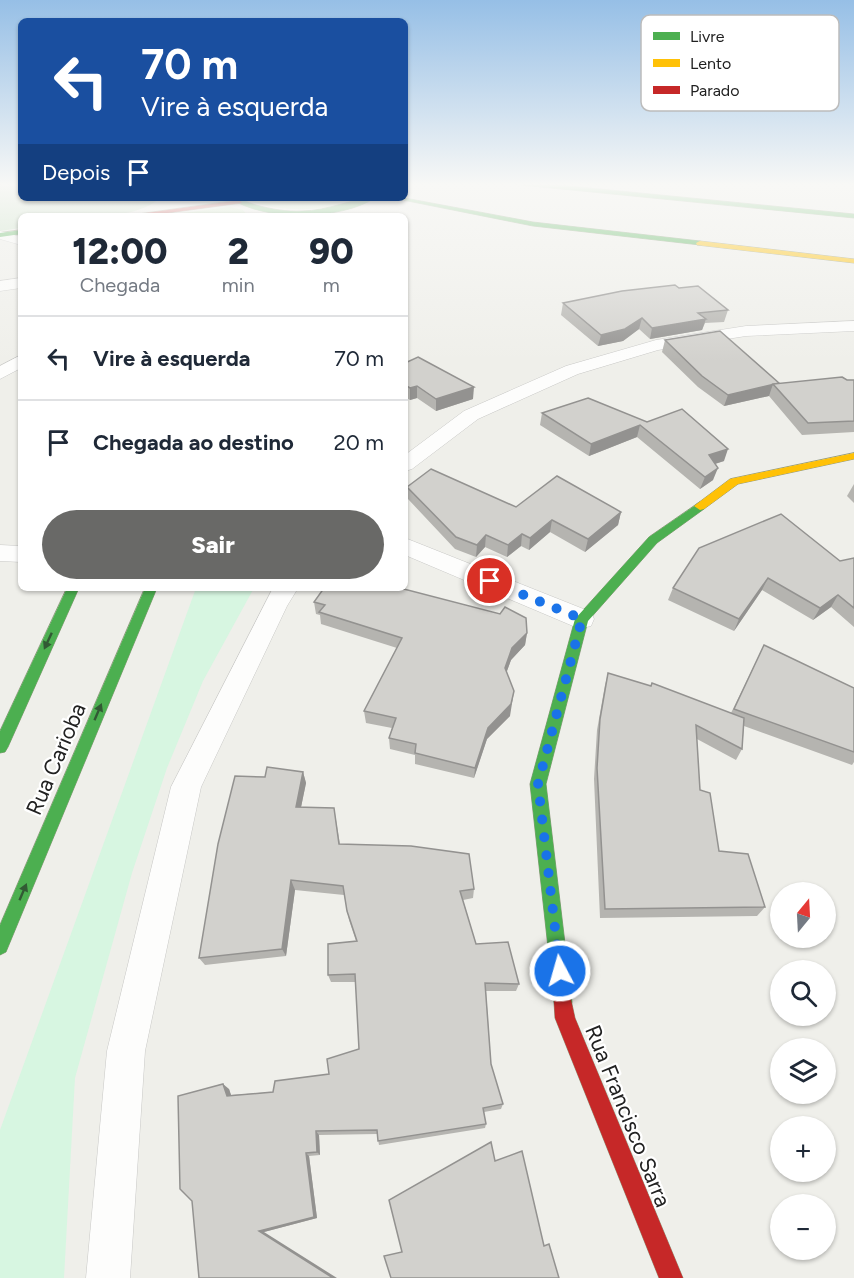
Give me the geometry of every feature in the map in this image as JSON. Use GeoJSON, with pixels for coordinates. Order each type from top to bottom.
{"type":"FeatureCollection","features":[{"type":"Feature","properties":{"kind":"main road"},"geometry":{"type":"LineString","coordinates":[[695,243],[854,261]]}},
{"type":"Feature","properties":{"kind":"main road","name":"Rua Francisco Sarra"},"geometry":{"type":"LineString","coordinates":[[671,1278],[565,1018],[538,784],[582,619],[653,540],[734,481],[854,456]]}},
{"type":"Feature","properties":{"kind":"main road"},"geometry":{"type":"LineString","coordinates":[[0,747],[72,591]]}},
{"type":"Feature","properties":{"kind":"main road","name":"Rua Carioba"},"geometry":{"type":"LineString","coordinates":[[0,946],[150,591]]}},
{"type":"Feature","properties":{"kind":"street"},"geometry":{"type":"LineString","coordinates":[[0,286],[18,283]]}},
{"type":"Feature","properties":{"kind":"street"},"geometry":{"type":"LineString","coordinates":[[408,463],[471,415],[572,370],[656,345],[746,331],[854,326]]}},
{"type":"Feature","properties":{"kind":"street"},"geometry":{"type":"LineString","coordinates":[[0,374],[18,362]]}},
{"type":"Feature","properties":{"kind":"street"},"geometry":{"type":"LineString","coordinates":[[408,547],[582,619]]}},
{"type":"Feature","properties":{"kind":"street"},"geometry":{"type":"LineString","coordinates":[[0,553],[18,554]]}},
{"type":"Feature","properties":{"kind":"street"},"geometry":{"type":"LineString","coordinates":[[108,1278],[126,1051],[186,787],[284,591]]}},
{"type":"Feature","properties":{"kind":"green space"},"geometry":{"type":"Polygon","coordinates":[[[195,591],[252,591],[203,681],[167,768],[132,873],[75,1078],[64,1278],[0,1278],[0,1130],[195,591]]]}},
{"type":"Feature","properties":{"kind":"building"},"geometry":{"type":"Polygon","coordinates":[[[675,285],[679,288],[698,286],[728,310],[698,313],[706,319],[652,328],[642,318],[625,329],[601,335],[563,303],[622,291],[675,285]]]}},
{"type":"Feature","properties":{"kind":"building"},"geometry":{"type":"Polygon","coordinates":[[[720,331],[779,383],[728,395],[702,376],[665,340],[720,331]]]}},
{"type":"Feature","properties":{"kind":"building"},"geometry":{"type":"Polygon","coordinates":[[[418,357],[474,387],[436,399],[417,386],[408,387],[408,362],[418,357]]]}},
{"type":"Feature","properties":{"kind":"building"},"geometry":{"type":"Polygon","coordinates":[[[842,377],[854,380],[854,421],[808,423],[773,384],[842,377]]]}},
{"type":"Feature","properties":{"kind":"building"},"geometry":{"type":"Polygon","coordinates":[[[588,398],[647,422],[682,409],[728,449],[709,455],[718,468],[705,477],[640,425],[591,444],[542,413],[588,398]]]}},
{"type":"Feature","properties":{"kind":"building"},"geometry":{"type":"Polygon","coordinates":[[[431,469],[516,507],[557,476],[621,512],[588,539],[552,520],[530,538],[522,534],[508,545],[486,535],[477,545],[456,537],[408,486],[431,469]]]}},
{"type":"Feature","properties":{"kind":"building"},"geometry":{"type":"Polygon","coordinates":[[[781,514],[840,561],[854,558],[854,608],[838,595],[820,608],[768,578],[739,619],[673,588],[699,548],[781,514]]]}},
{"type":"Feature","properties":{"kind":"building"},"geometry":{"type":"Polygon","coordinates":[[[408,590],[500,614],[505,607],[526,618],[527,633],[512,648],[505,668],[514,691],[511,704],[488,728],[475,768],[415,753],[416,744],[389,738],[396,718],[364,711],[402,638],[319,612],[325,605],[314,602],[322,591],[408,590]]]}},
{"type":"Feature","properties":{"kind":"building"},"geometry":{"type":"Polygon","coordinates":[[[764,645],[854,688],[854,752],[734,709],[764,645]]]}},
{"type":"Feature","properties":{"kind":"building"},"geometry":{"type":"Polygon","coordinates":[[[608,673],[651,686],[652,683],[744,718],[742,749],[696,725],[700,790],[710,793],[719,851],[748,854],[765,907],[605,909],[597,768],[600,719],[608,673]]]}},
{"type":"Feature","properties":{"kind":"building"},"geometry":{"type":"Polygon","coordinates":[[[267,767],[303,772],[296,807],[334,808],[339,844],[411,846],[469,854],[474,889],[460,891],[476,944],[508,942],[519,984],[485,983],[491,1064],[503,1104],[483,1108],[486,1124],[378,1141],[377,1130],[316,1131],[317,1152],[306,1153],[314,1217],[259,1231],[333,1278],[199,1278],[192,1201],[180,1189],[178,1096],[223,1084],[227,1096],[273,1092],[275,1081],[329,1074],[327,1059],[359,1049],[355,974],[328,975],[328,944],[357,941],[347,911],[343,886],[291,880],[282,949],[199,958],[218,844],[235,776],[265,777],[267,767]]]}},
{"type":"Feature","properties":{"kind":"building"},"geometry":{"type":"Polygon","coordinates":[[[491,1142],[495,1161],[522,1151],[544,1246],[549,1244],[559,1278],[391,1278],[384,1256],[402,1252],[389,1200],[491,1142]]]}},
{"type":"Feature","properties":{"kind":"traffic: fast"},"geometry":{"type":"LineString","coordinates":[[563,1002],[538,784],[582,619],[653,540],[700,506]]}},
{"type":"Feature","properties":{"kind":"traffic: fast"},"geometry":{"type":"LineString","coordinates":[[0,747],[72,591]]}},
{"type":"Feature","properties":{"kind":"traffic: fast"},"geometry":{"type":"LineString","coordinates":[[0,946],[150,591]]}},
{"type":"Feature","properties":{"kind":"traffic: slow"},"geometry":{"type":"LineString","coordinates":[[700,243],[854,261]]}},
{"type":"Feature","properties":{"kind":"traffic: slow"},"geometry":{"type":"LineString","coordinates":[[700,506],[734,481],[854,456]]}},
{"type":"Feature","properties":{"kind":"traffic: jam"},"geometry":{"type":"LineString","coordinates":[[563,1002],[565,1018],[671,1278]]}},
{"type":"Feature","properties":{"kind":"route"},"geometry":{"type":"LineString","coordinates":[[490,581],[582,619],[538,784],[560,971]]}}]}
